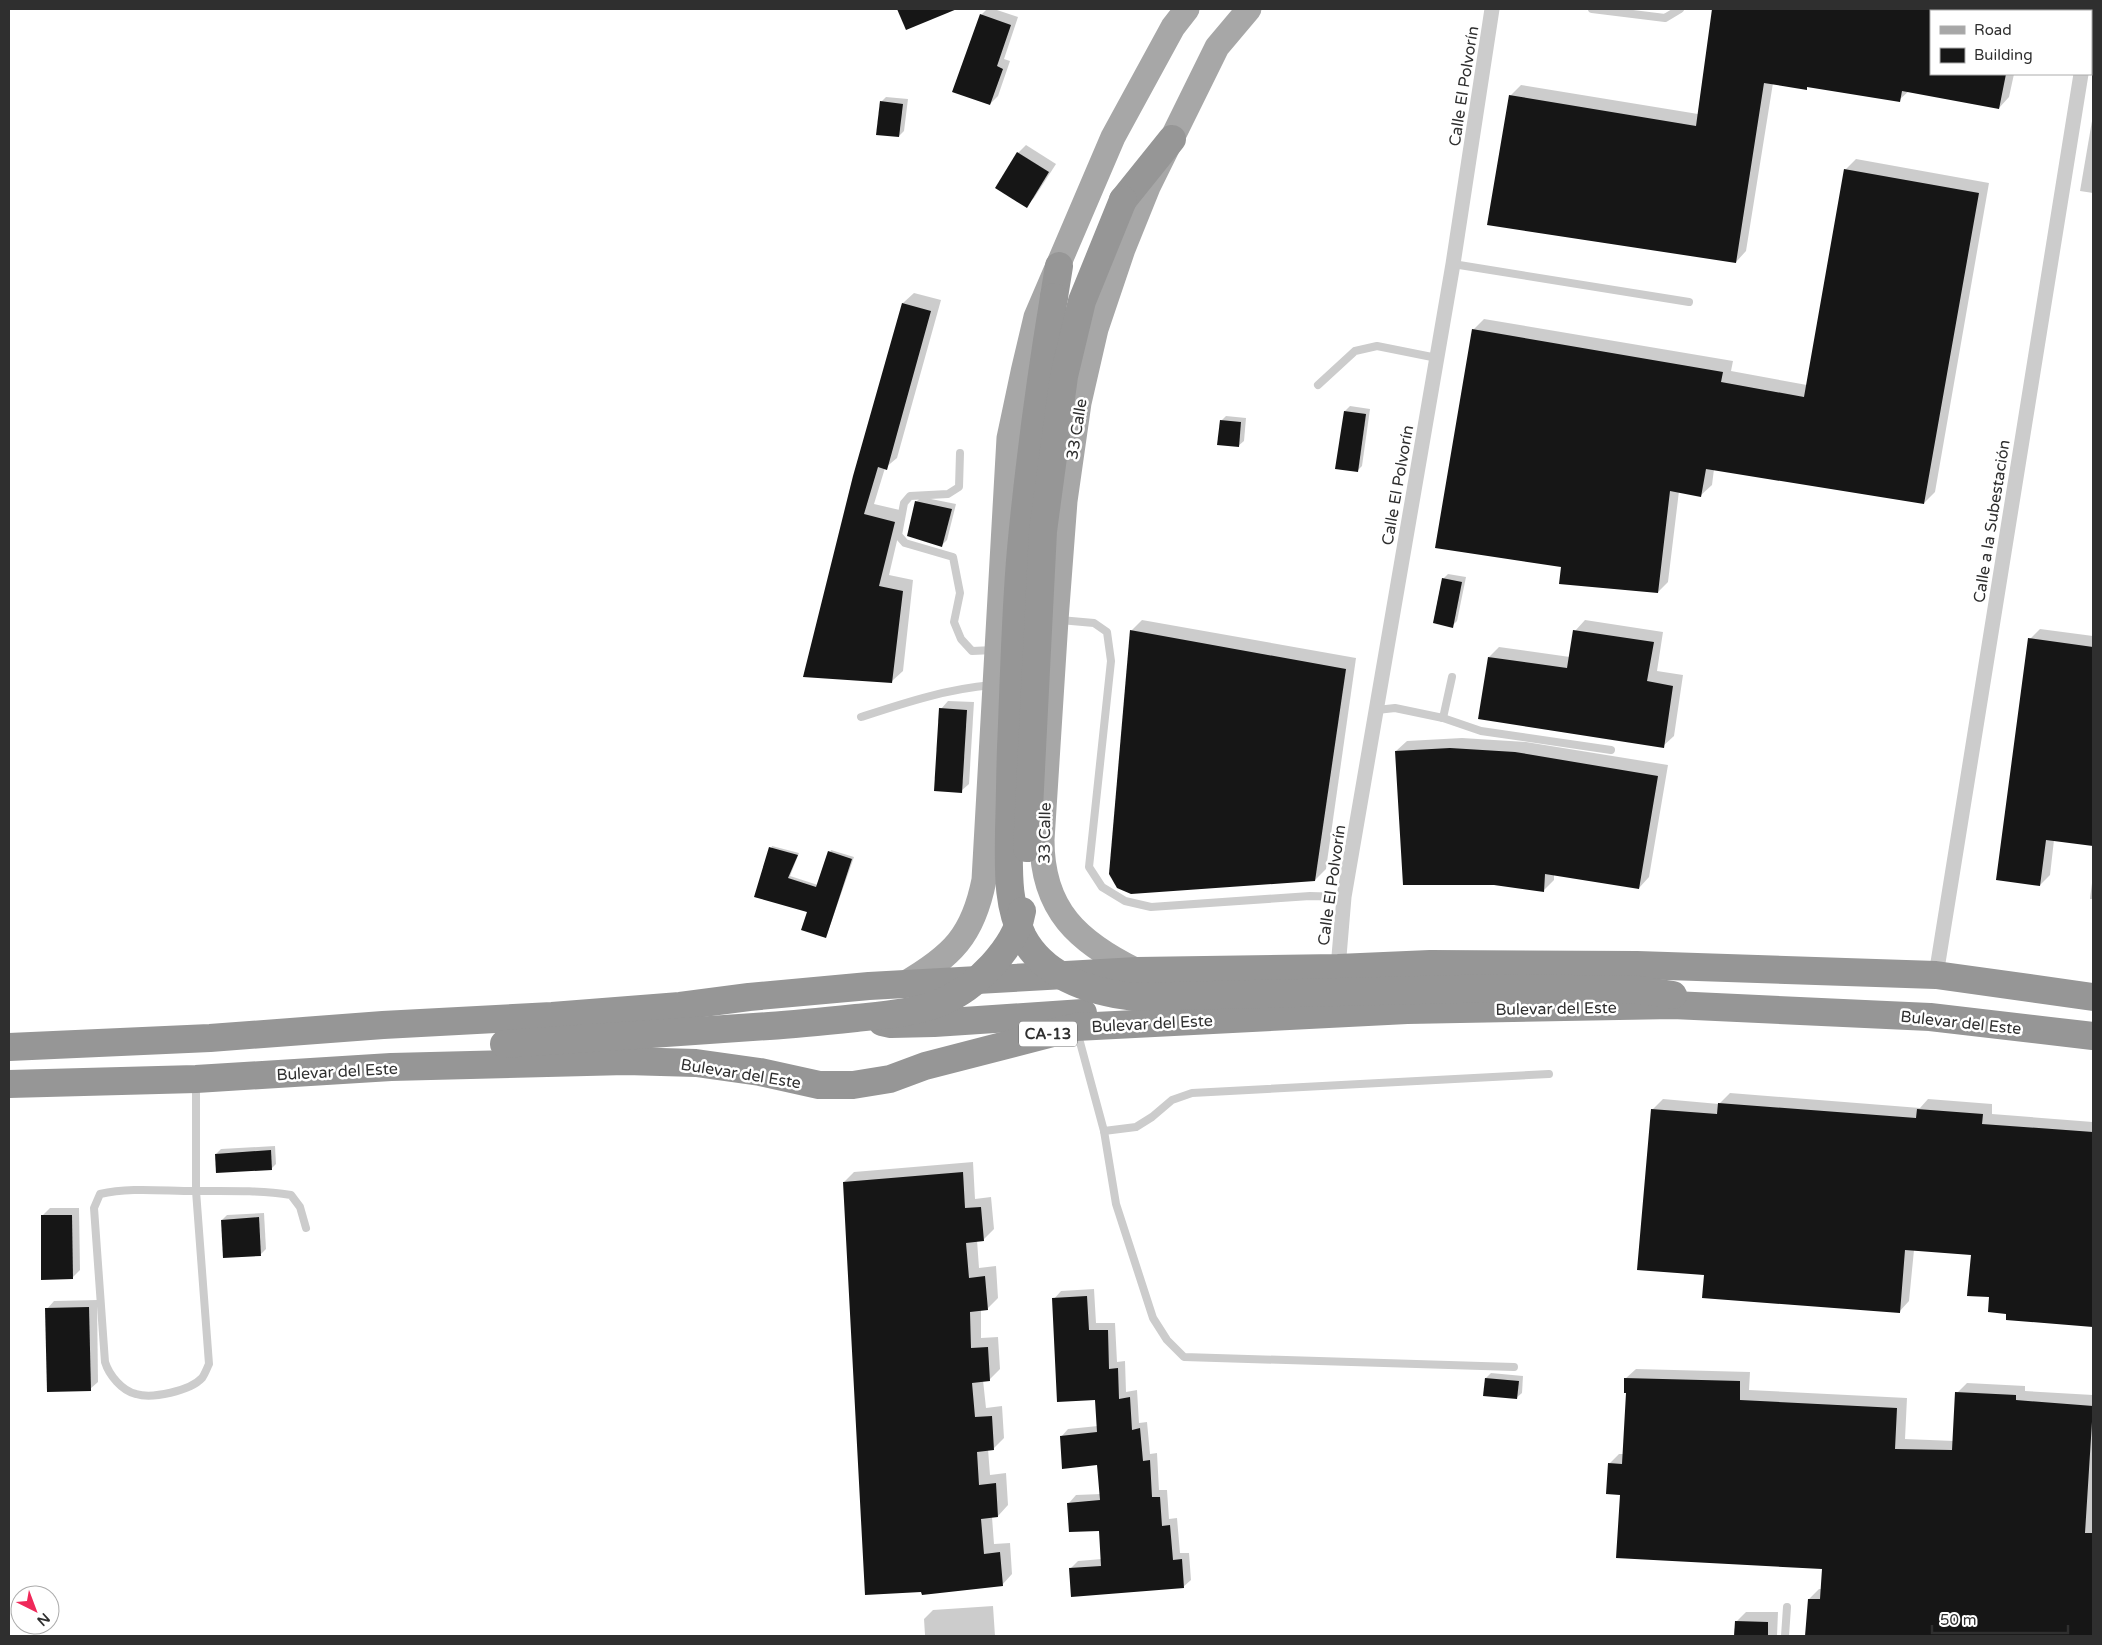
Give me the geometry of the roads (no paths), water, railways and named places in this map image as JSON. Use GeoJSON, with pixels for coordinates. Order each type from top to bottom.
{"type":"FeatureCollection","features":[{"type":"Feature","properties":{"kind":"highway"},"geometry":{"type":"LineString","coordinates":[[391,1067],[444,1052],[504,1044],[805,1023],[909,1012],[942,1002],[960,993],[976,981],[1002,951],[1014,934],[1022,915],[1026,892],[1043,531],[1064,376],[1082,301],[1123,200],[1172,139]]}},
{"type":"Feature","properties":{"kind":"highway"},"geometry":{"type":"LineString","coordinates":[[1059,266],[1036,406],[1020,551],[1010,781],[1008,884],[1014,918],[1034,953],[1057,974],[1076,983],[1115,994],[1135,997],[1500,988],[1640,990],[1673,995],[1728,1008]]}},
{"type":"Feature","properties":{"kind":"highway"},"geometry":{"type":"LineString","coordinates":[[9,1047],[210,1038],[383,1025],[552,1016],[680,1006],[749,997],[904,984],[1138,971],[1338,968],[1430,964],[1628,965],[1936,975],[2093,997]]}},
{"type":"Feature","properties":{"kind":"highway"},"geometry":{"type":"LineString","coordinates":[[865,987],[872,1013],[876,1019],[886,1024],[934,1023],[1109,1011],[1161,1023]]}},
{"type":"Feature","properties":{"kind":"highway","name":"Bulevar del Este"},"geometry":{"type":"LineString","coordinates":[[9,1084],[196,1079],[391,1067],[626,1061],[696,1064],[760,1072],[819,1086],[853,1085],[890,1079],[925,1066],[1076,1027],[1407,1010],[1674,1005],[1930,1017],[2093,1036]]}},
{"type":"Feature","properties":{"kind":"main road"},"geometry":{"type":"LineString","coordinates":[[904,984],[947,955],[968,930],[980,898],[988,838],[988,784],[1009,438],[1036,317],[1113,136],[1173,27],[1187,9]]}},
{"type":"Feature","properties":{"kind":"main road","name":"33 Calle"},"geometry":{"type":"LineString","coordinates":[[1138,971],[1104,952],[1073,928],[1062,915],[1048,887],[1042,858],[1065,501],[1077,413],[1096,329],[1123,249],[1148,187],[1217,47],[1249,9]]}},
{"type":"Feature","properties":{"kind":"main road"},"geometry":{"type":"LineString","coordinates":[[988,838],[1042,840]]}},
{"type":"Feature","properties":{"kind":"street","name":"Calle El Polvorín"},"geometry":{"type":"LineString","coordinates":[[1338,968],[1344,897],[1378,710],[1453,264],[1492,9]]}},
{"type":"Feature","properties":{"kind":"street","name":"Calle a la Subestación"},"geometry":{"type":"LineString","coordinates":[[1936,975],[2081,75]]}},
{"type":"Feature","properties":{"kind":"lane"},"geometry":{"type":"LineString","coordinates":[[1592,9],[1665,18],[1680,9]]}},
{"type":"Feature","properties":{"kind":"lane"},"geometry":{"type":"LineString","coordinates":[[1453,264],[1689,302]]}},
{"type":"Feature","properties":{"kind":"lane"},"geometry":{"type":"LineString","coordinates":[[1318,385],[1355,351],[1377,346],[1437,358]]}},
{"type":"Feature","properties":{"kind":"lane"},"geometry":{"type":"LineString","coordinates":[[960,453],[959,487],[948,494],[910,496],[904,503],[898,535],[905,543],[953,558],[960,593],[954,622],[961,639],[972,651],[996,650]]}},
{"type":"Feature","properties":{"kind":"lane"},"geometry":{"type":"LineString","coordinates":[[1056,620],[1094,623],[1107,632],[1111,661],[1090,867],[1102,887],[1125,901],[1151,907],[1310,896],[1344,897]]}},
{"type":"Feature","properties":{"kind":"lane"},"geometry":{"type":"LineString","coordinates":[[1443,718],[1452,677]]}},
{"type":"Feature","properties":{"kind":"lane"},"geometry":{"type":"LineString","coordinates":[[861,717],[926,696],[972,687],[994,685]]}},
{"type":"Feature","properties":{"kind":"lane"},"geometry":{"type":"LineString","coordinates":[[1378,710],[1394,708],[1443,718],[1481,731],[1611,750]]}},
{"type":"Feature","properties":{"kind":"lane"},"geometry":{"type":"LineString","coordinates":[[1076,1027],[1104,1132],[1116,1204],[1153,1318],[1167,1340],[1184,1356],[1514,1367]]}},
{"type":"Feature","properties":{"kind":"lane"},"geometry":{"type":"LineString","coordinates":[[1104,1132],[1136,1126],[1152,1117],[1172,1100],[1192,1093],[1549,1074]]}},
{"type":"Feature","properties":{"kind":"lane"},"geometry":{"type":"LineString","coordinates":[[196,1079],[196,1191],[209,1364],[202,1378],[168,1394],[135,1394],[113,1379],[105,1362],[94,1208],[100,1194],[117,1190],[196,1191],[263,1190],[291,1194],[300,1207],[306,1228]]}},
{"type":"Feature","properties":{"kind":"lane"},"geometry":{"type":"LineString","coordinates":[[1785,1636],[1787,1607]]}}]}
